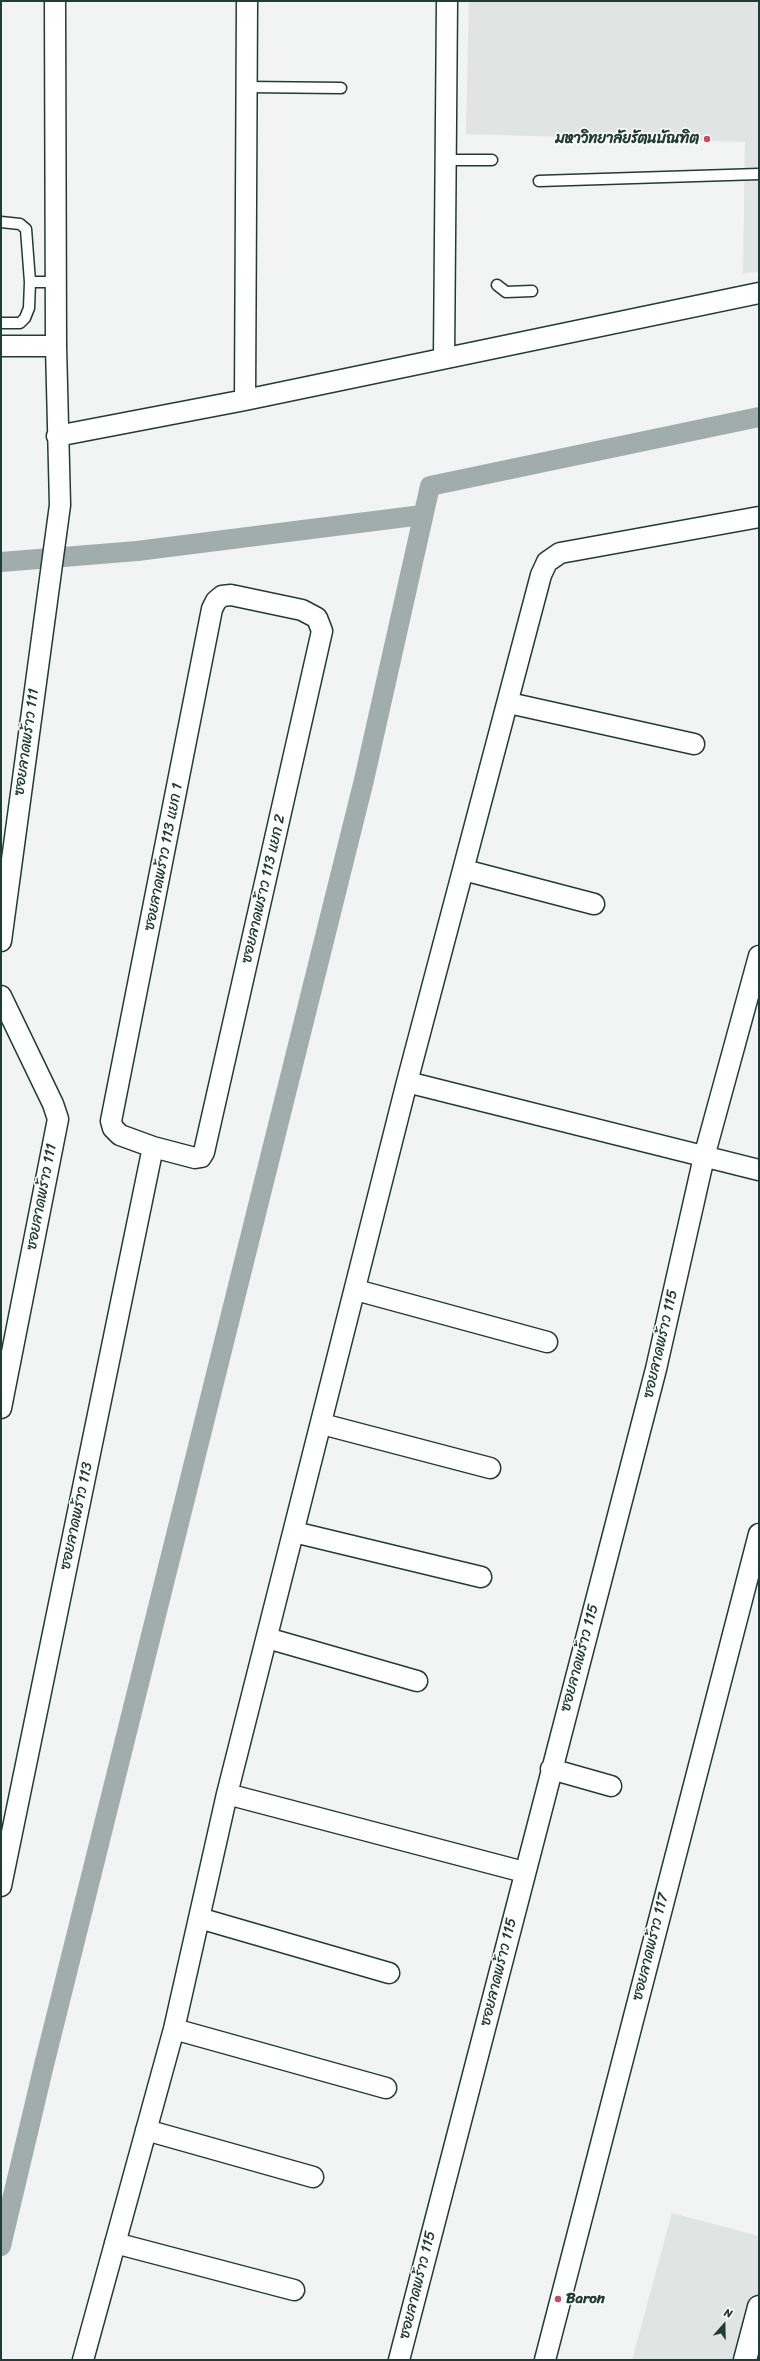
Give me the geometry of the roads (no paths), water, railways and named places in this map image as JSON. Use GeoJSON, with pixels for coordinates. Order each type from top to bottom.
{"type":"FeatureCollection","features":[{"type":"Feature","properties":{"kind":"street","name":"ซอยลาดพร้าว 111"},"geometry":{"type":"LineString","coordinates":[[1,941],[60,505],[57,436],[56,346],[56,1]]}},
{"type":"Feature","properties":{"kind":"street"},"geometry":{"type":"LineString","coordinates":[[245,400],[247,1]]}},
{"type":"Feature","properties":{"kind":"street"},"geometry":{"type":"LineString","coordinates":[[444,358],[448,1]]}},
{"type":"Feature","properties":{"kind":"street"},"geometry":{"type":"LineString","coordinates":[[57,436],[245,400],[759,293]]}},
{"type":"Feature","properties":{"kind":"street"},"geometry":{"type":"LineString","coordinates":[[1,346],[56,346]]}},
{"type":"Feature","properties":{"kind":"street"},"geometry":{"type":"LineString","coordinates":[[84,2360],[174,2029],[227,1794],[356,1290],[407,1082],[509,703],[541,575],[547,562],[560,553],[759,517]]}},
{"type":"Feature","properties":{"kind":"street","name":"ซอยลาดพร้าว 113 แยก 1"},"geometry":{"type":"LineString","coordinates":[[153,1147],[120,1135],[113,1128],[112,1121],[212,609],[216,600],[222,596],[231,596],[274,604]]}},
{"type":"Feature","properties":{"kind":"street","name":"ซอยลาดพร้าว 113 แยก 2"},"geometry":{"type":"LineString","coordinates":[[153,1147],[195,1158],[200,1157],[204,1152],[322,631],[320,623],[310,613],[274,604]]}},
{"type":"Feature","properties":{"kind":"street"},"geometry":{"type":"LineString","coordinates":[[509,703],[694,744]]}},
{"type":"Feature","properties":{"kind":"street"},"geometry":{"type":"LineString","coordinates":[[464,870],[594,904]]}},
{"type":"Feature","properties":{"kind":"street","name":"ซอยลาดพร้าว 115"},"geometry":{"type":"LineString","coordinates":[[399,2360],[524,1872],[656,1369],[704,1157],[752,1011],[759,956]]}},
{"type":"Feature","properties":{"kind":"street","name":"ซอยลาดพร้าว 111"},"geometry":{"type":"LineString","coordinates":[[1,996],[53,1104],[58,1119],[1,1408]]}},
{"type":"Feature","properties":{"kind":"street"},"geometry":{"type":"LineString","coordinates":[[407,1082],[759,1170]]}},
{"type":"Feature","properties":{"kind":"street","name":"ซอยลาดพร้าว 113"},"geometry":{"type":"LineString","coordinates":[[1,1886],[153,1147]]}},
{"type":"Feature","properties":{"kind":"street"},"geometry":{"type":"LineString","coordinates":[[356,1290],[546,1342]]}},
{"type":"Feature","properties":{"kind":"street"},"geometry":{"type":"LineString","coordinates":[[322,1424],[490,1468]]}},
{"type":"Feature","properties":{"kind":"street"},"geometry":{"type":"LineString","coordinates":[[294,1532],[481,1577]]}},
{"type":"Feature","properties":{"kind":"street","name":"ซอยลาดพร้าว 117"},"geometry":{"type":"LineString","coordinates":[[545,2360],[759,1534]]}},
{"type":"Feature","properties":{"kind":"street"},"geometry":{"type":"LineString","coordinates":[[267,1638],[417,1681]]}},
{"type":"Feature","properties":{"kind":"street"},"geometry":{"type":"LineString","coordinates":[[551,1769],[611,1786]]}},
{"type":"Feature","properties":{"kind":"street"},"geometry":{"type":"LineString","coordinates":[[227,1794],[524,1872]]}},
{"type":"Feature","properties":{"kind":"street"},"geometry":{"type":"LineString","coordinates":[[199,1918],[389,1973]]}},
{"type":"Feature","properties":{"kind":"street"},"geometry":{"type":"LineString","coordinates":[[174,2029],[386,2088]]}},
{"type":"Feature","properties":{"kind":"street"},"geometry":{"type":"LineString","coordinates":[[146,2130],[313,2177]]}},
{"type":"Feature","properties":{"kind":"street"},"geometry":{"type":"LineString","coordinates":[[115,2243],[294,2290]]}},
{"type":"Feature","properties":{"kind":"street"},"geometry":{"type":"LineString","coordinates":[[745,2360],[759,2307]]}},
{"type":"Feature","properties":{"kind":"lane"},"geometry":{"type":"LineString","coordinates":[[247,87],[341,88]]}},
{"type":"Feature","properties":{"kind":"lane"},"geometry":{"type":"LineString","coordinates":[[446,160],[492,160]]}},
{"type":"Feature","properties":{"kind":"lane"},"geometry":{"type":"LineString","coordinates":[[539,181],[759,174]]}},
{"type":"Feature","properties":{"kind":"lane"},"geometry":{"type":"LineString","coordinates":[[1,222],[20,224],[26,229],[30,282],[29,308],[25,318],[20,322],[1,323]]}},
{"type":"Feature","properties":{"kind":"lane"},"geometry":{"type":"LineString","coordinates":[[30,282],[56,282]]}},
{"type":"Feature","properties":{"kind":"lane"},"geometry":{"type":"LineString","coordinates":[[498,285],[506,292],[532,291]]}},
{"type":"Feature","properties":{"kind":"waterway"},"geometry":{"type":"LineString","coordinates":[[1,2246],[44,2065],[364,780],[430,486],[759,417]]}},
{"type":"Feature","properties":{"kind":"waterway"},"geometry":{"type":"LineString","coordinates":[[1,562],[137,551],[422,515]]}},
{"type":"Feature","properties":{"kind":"place","name":"มหาวิทยาลัยรัตนบัณฑิต"},"geometry":{"type":"Point","coordinates":[707,139]}},
{"type":"Feature","properties":{"kind":"place","name":"Baron"},"geometry":{"type":"Point","coordinates":[558,2299]}}]}
